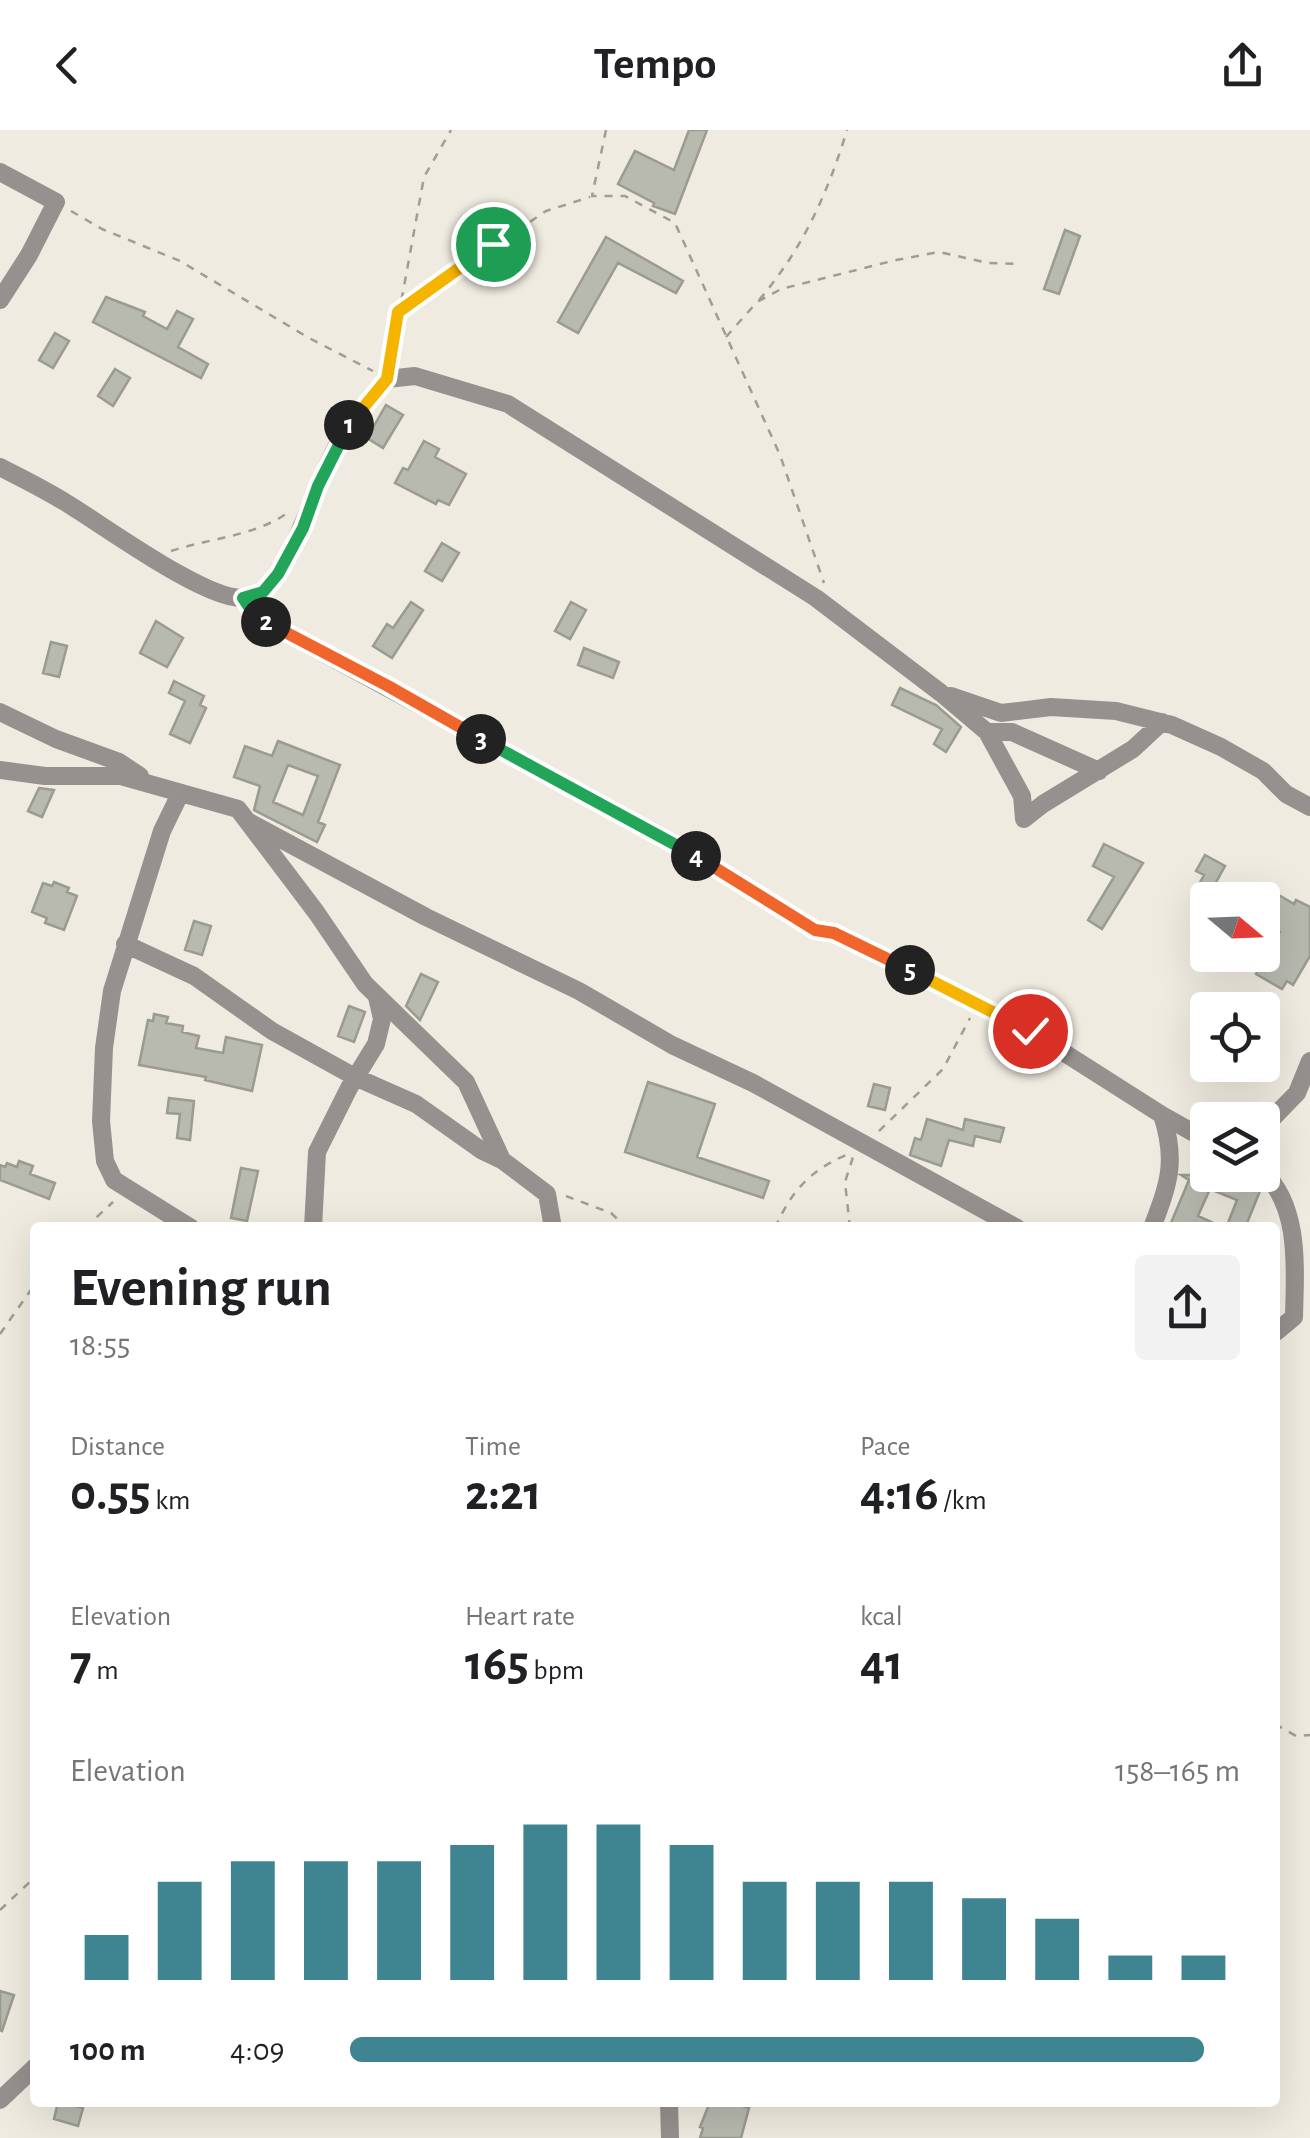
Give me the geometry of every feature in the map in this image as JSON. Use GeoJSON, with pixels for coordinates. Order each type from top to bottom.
{"type":"FeatureCollection","features":[{"type":"Feature","properties":{"kind":"street"},"geometry":{"type":"LineString","coordinates":[[0,172],[56,202],[29,256],[0,300]]}},
{"type":"Feature","properties":{"kind":"street"},"geometry":{"type":"LineString","coordinates":[[0,468],[67,503],[151,557],[219,594],[243,598],[263,592],[278,574],[303,528],[344,431],[387,379],[415,376],[508,404],[833,611],[986,732],[1022,796],[1024,819],[1133,749],[1162,722]]}},
{"type":"Feature","properties":{"kind":"street"},"geometry":{"type":"LineString","coordinates":[[243,598],[255,616],[672,842],[815,930],[834,933],[1030,1031],[1190,1133]]}},
{"type":"Feature","properties":{"kind":"street"},"geometry":{"type":"LineString","coordinates":[[941,693],[1001,713],[1051,707],[1116,711],[1162,722],[1221,746],[1263,771],[1286,794],[1310,807]]}},
{"type":"Feature","properties":{"kind":"street"},"geometry":{"type":"LineString","coordinates":[[0,712],[56,740],[119,762],[152,785]]}},
{"type":"Feature","properties":{"kind":"street"},"geometry":{"type":"LineString","coordinates":[[986,732],[1012,732],[1099,771]]}},
{"type":"Feature","properties":{"kind":"street"},"geometry":{"type":"LineString","coordinates":[[0,770],[45,776],[121,776],[238,809],[378,997],[466,1082],[502,1160]]}},
{"type":"Feature","properties":{"kind":"street"},"geometry":{"type":"LineString","coordinates":[[180,794],[162,832],[112,990],[104,1048],[102,1120],[105,1161],[114,1180],[180,1222]]}},
{"type":"Feature","properties":{"kind":"street"},"geometry":{"type":"LineString","coordinates":[[249,822],[443,926],[579,990],[672,1045],[754,1083],[1005,1222]]}},
{"type":"Feature","properties":{"kind":"street"},"geometry":{"type":"LineString","coordinates":[[126,944],[194,976],[272,1031],[356,1077],[416,1104],[481,1150],[502,1160],[547,1194],[552,1222]]}},
{"type":"Feature","properties":{"kind":"street"},"geometry":{"type":"LineString","coordinates":[[313,1222],[317,1152],[376,1044],[382,1019],[378,997]]}},
{"type":"Feature","properties":{"kind":"street"},"geometry":{"type":"LineString","coordinates":[[1280,1110],[1296,1093],[1310,1060]]}},
{"type":"Feature","properties":{"kind":"street"},"geometry":{"type":"LineString","coordinates":[[1154,1222],[1172,1163],[1162,1115]]}},
{"type":"Feature","properties":{"kind":"street"},"geometry":{"type":"LineString","coordinates":[[1279,1192],[1288,1216],[1295,1260],[1294,1317],[1280,1329]]}},
{"type":"Feature","properties":{"kind":"street"},"geometry":{"type":"LineString","coordinates":[[0,2100],[30,2072]]}},
{"type":"Feature","properties":{"kind":"street"},"geometry":{"type":"LineString","coordinates":[[669,2107],[670,2138]]}},
{"type":"Feature","properties":{"kind":"path"},"geometry":{"type":"LineString","coordinates":[[56,202],[102,229],[180,261],[309,338],[387,379],[424,177],[451,130]]}},
{"type":"Feature","properties":{"kind":"path"},"geometry":{"type":"LineString","coordinates":[[592,196],[606,130]]}},
{"type":"Feature","properties":{"kind":"path"},"geometry":{"type":"LineString","coordinates":[[725,338],[798,248],[832,180],[847,130]]}},
{"type":"Feature","properties":{"kind":"path"},"geometry":{"type":"LineString","coordinates":[[398,312],[546,211],[592,196],[625,196],[675,223],[780,455],[833,611]]}},
{"type":"Feature","properties":{"kind":"path"},"geometry":{"type":"LineString","coordinates":[[757,302],[781,289],[939,252],[988,263],[1020,264]]}},
{"type":"Feature","properties":{"kind":"path"},"geometry":{"type":"LineString","coordinates":[[151,557],[206,539],[248,532],[296,506]]}},
{"type":"Feature","properties":{"kind":"path"},"geometry":{"type":"LineString","coordinates":[[861,1142],[917,1097],[944,1069],[978,1004]]}},
{"type":"Feature","properties":{"kind":"path"},"geometry":{"type":"LineString","coordinates":[[778,1222],[805,1178],[856,1151],[845,1182],[849,1222]]}},
{"type":"Feature","properties":{"kind":"path"},"geometry":{"type":"LineString","coordinates":[[536,1186],[598,1208],[620,1222]]}},
{"type":"Feature","properties":{"kind":"path"},"geometry":{"type":"LineString","coordinates":[[92,1222],[132,1192]]}},
{"type":"Feature","properties":{"kind":"path"},"geometry":{"type":"LineString","coordinates":[[0,1334],[30,1291]]}},
{"type":"Feature","properties":{"kind":"path"},"geometry":{"type":"LineString","coordinates":[[1280,1727],[1296,1736],[1310,1736]]}},
{"type":"Feature","properties":{"kind":"path"},"geometry":{"type":"LineString","coordinates":[[0,1910],[30,1882]]}},
{"type":"Feature","properties":{"kind":"building"},"geometry":{"type":"Polygon","coordinates":[[[689,130],[707,130],[675,214],[653,206],[654,203],[618,184],[635,151],[674,170],[689,130]]]}},
{"type":"Feature","properties":{"kind":"building"},"geometry":{"type":"Polygon","coordinates":[[[1065,230],[1080,236],[1059,294],[1044,289],[1065,230]]]}},
{"type":"Feature","properties":{"kind":"building"},"geometry":{"type":"Polygon","coordinates":[[[606,237],[683,281],[676,293],[618,263],[578,333],[558,322],[606,237]]]}},
{"type":"Feature","properties":{"kind":"building"},"geometry":{"type":"Polygon","coordinates":[[[106,297],[145,312],[143,316],[167,329],[177,311],[193,319],[178,347],[208,364],[201,378],[93,322],[106,297]]]}},
{"type":"Feature","properties":{"kind":"building"},"geometry":{"type":"Polygon","coordinates":[[[55,333],[69,341],[53,368],[39,360],[55,333]]]}},
{"type":"Feature","properties":{"kind":"building"},"geometry":{"type":"Polygon","coordinates":[[[115,369],[130,378],[113,406],[98,396],[115,369]]]}},
{"type":"Feature","properties":{"kind":"building"},"geometry":{"type":"Polygon","coordinates":[[[386,405],[403,415],[383,448],[367,438],[386,405]]]}},
{"type":"Feature","properties":{"kind":"building"},"geometry":{"type":"Polygon","coordinates":[[[424,441],[439,449],[435,457],[466,474],[449,505],[438,500],[436,504],[395,483],[403,468],[408,470],[424,441]]]}},
{"type":"Feature","properties":{"kind":"building"},"geometry":{"type":"Polygon","coordinates":[[[442,543],[459,553],[442,581],[425,571],[442,543]]]}},
{"type":"Feature","properties":{"kind":"building"},"geometry":{"type":"Polygon","coordinates":[[[411,602],[423,610],[392,658],[373,646],[387,624],[393,628],[411,602]]]}},
{"type":"Feature","properties":{"kind":"building"},"geometry":{"type":"Polygon","coordinates":[[[571,602],[586,610],[570,639],[555,631],[571,602]]]}},
{"type":"Feature","properties":{"kind":"building"},"geometry":{"type":"Polygon","coordinates":[[[156,621],[183,638],[167,667],[140,653],[156,621]]]}},
{"type":"Feature","properties":{"kind":"building"},"geometry":{"type":"Polygon","coordinates":[[[51,642],[67,646],[59,677],[43,673],[51,642]]]}},
{"type":"Feature","properties":{"kind":"building"},"geometry":{"type":"Polygon","coordinates":[[[584,648],[619,662],[613,678],[578,665],[584,648]]]}},
{"type":"Feature","properties":{"kind":"building"},"geometry":{"type":"Polygon","coordinates":[[[174,681],[204,696],[200,705],[206,708],[190,743],[170,734],[185,701],[169,693],[174,681]]]}},
{"type":"Feature","properties":{"kind":"building"},"geometry":{"type":"Polygon","coordinates":[[[900,688],[936,705],[961,727],[946,752],[934,744],[942,729],[892,705],[900,688]]]}},
{"type":"Feature","properties":{"kind":"building"},"geometry":{"type":"Polygon","coordinates":[[[278,741],[340,765],[318,822],[325,825],[317,842],[254,810],[260,786],[234,777],[245,746],[272,756],[278,741]],[[288,765],[273,802],[303,815],[318,776],[288,765]]]}},
{"type":"Feature","properties":{"kind":"building"},"geometry":{"type":"Polygon","coordinates":[[[39,788],[54,790],[42,817],[28,811],[39,788]]]}},
{"type":"Feature","properties":{"kind":"building"},"geometry":{"type":"Polygon","coordinates":[[[1104,844],[1143,863],[1102,929],[1088,920],[1114,877],[1093,866],[1104,844]]]}},
{"type":"Feature","properties":{"kind":"building"},"geometry":{"type":"Polygon","coordinates":[[[1205,855],[1225,866],[1216,882],[1200,882],[1204,875],[1196,871],[1205,855]]]}},
{"type":"Feature","properties":{"kind":"building"},"geometry":{"type":"Polygon","coordinates":[[[54,882],[77,896],[64,930],[45,923],[47,918],[32,912],[43,883],[52,886],[54,882]]]}},
{"type":"Feature","properties":{"kind":"building"},"geometry":{"type":"Polygon","coordinates":[[[1280,896],[1310,907],[1310,956],[1293,985],[1287,981],[1282,989],[1256,974],[1280,972],[1280,896]]]}},
{"type":"Feature","properties":{"kind":"building"},"geometry":{"type":"Polygon","coordinates":[[[194,921],[211,926],[202,955],[185,950],[194,921]]]}},
{"type":"Feature","properties":{"kind":"building"},"geometry":{"type":"Polygon","coordinates":[[[421,974],[438,982],[420,1020],[406,1006],[421,974]]]}},
{"type":"Feature","properties":{"kind":"building"},"geometry":{"type":"Polygon","coordinates":[[[349,1006],[365,1012],[354,1042],[338,1036],[349,1006]]]}},
{"type":"Feature","properties":{"kind":"building"},"geometry":{"type":"Polygon","coordinates":[[[154,1014],[168,1017],[166,1023],[183,1026],[182,1032],[199,1036],[196,1048],[223,1053],[226,1037],[262,1045],[252,1091],[205,1080],[206,1077],[139,1065],[148,1020],[153,1021],[154,1014]]]}},
{"type":"Feature","properties":{"kind":"building"},"geometry":{"type":"Polygon","coordinates":[[[648,1082],[715,1104],[697,1157],[769,1181],[763,1198],[625,1152],[648,1082]]]}},
{"type":"Feature","properties":{"kind":"building"},"geometry":{"type":"Polygon","coordinates":[[[874,1084],[890,1088],[885,1110],[868,1106],[874,1084]]]}},
{"type":"Feature","properties":{"kind":"building"},"geometry":{"type":"Polygon","coordinates":[[[169,1098],[194,1101],[190,1140],[177,1138],[180,1114],[167,1113],[169,1098]]]}},
{"type":"Feature","properties":{"kind":"building"},"geometry":{"type":"Polygon","coordinates":[[[927,1119],[963,1130],[965,1119],[1004,1128],[1000,1142],[975,1136],[973,1146],[949,1140],[941,1166],[910,1155],[915,1138],[921,1140],[927,1119]]]}},
{"type":"Feature","properties":{"kind":"building"},"geometry":{"type":"Polygon","coordinates":[[[19,1161],[33,1166],[30,1174],[55,1183],[49,1199],[0,1180],[0,1165],[17,1167],[19,1161]]]}},
{"type":"Feature","properties":{"kind":"building"},"geometry":{"type":"Polygon","coordinates":[[[241,1168],[258,1171],[247,1221],[231,1218],[241,1168]]]}},
{"type":"Feature","properties":{"kind":"building"},"geometry":{"type":"Polygon","coordinates":[[[1181,1175],[1190,1175],[1190,1192],[1209,1192],[1198,1216],[1211,1222],[1171,1222],[1189,1180],[1181,1175]]]}},
{"type":"Feature","properties":{"kind":"building"},"geometry":{"type":"Polygon","coordinates":[[[1217,1192],[1260,1192],[1247,1222],[1228,1222],[1237,1200],[1217,1192]]]}},
{"type":"Feature","properties":{"kind":"building"},"geometry":{"type":"Polygon","coordinates":[[[0,1991],[14,1995],[2,2031],[0,2030],[0,1991]]]}},
{"type":"Feature","properties":{"kind":"building"},"geometry":{"type":"Polygon","coordinates":[[[57,2107],[83,2108],[78,2126],[54,2119],[57,2107]]]}},
{"type":"Feature","properties":{"kind":"building"},"geometry":{"type":"Polygon","coordinates":[[[708,2107],[749,2108],[741,2138],[700,2138],[708,2107]]]}},
{"type":"Feature","properties":{"kind":"route"},"geometry":{"type":"LineString","coordinates":[[493,244],[398,312],[387,379],[344,431],[303,528],[278,574],[263,592],[243,598],[255,616],[672,842],[815,930],[834,933],[1030,1031]]}}]}
